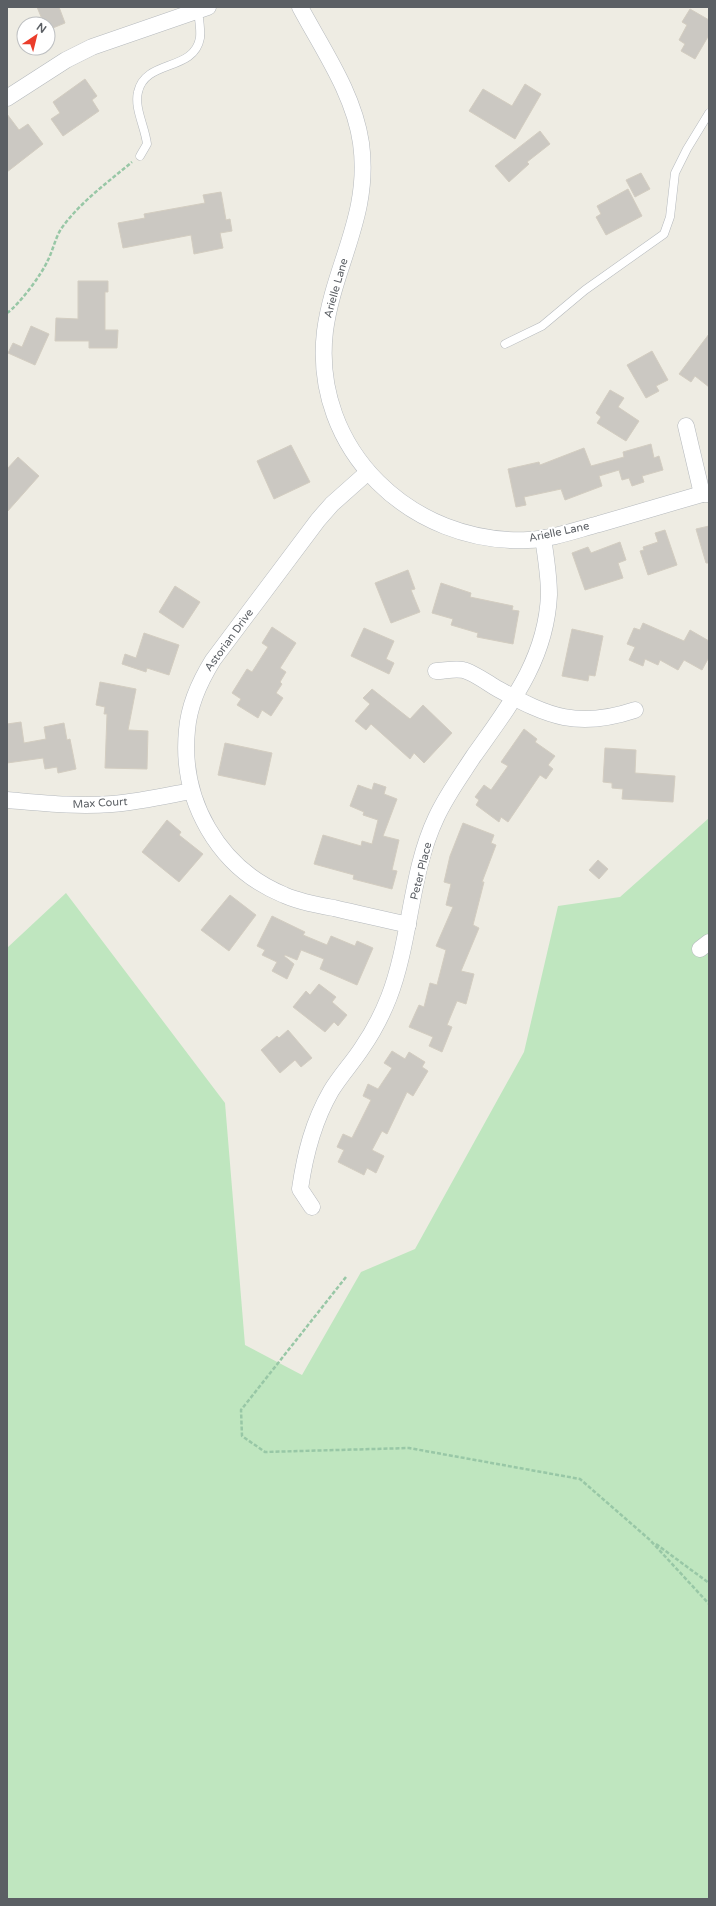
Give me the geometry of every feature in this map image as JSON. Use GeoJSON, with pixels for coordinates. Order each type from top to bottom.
{"type":"FeatureCollection","features":[{"type":"Feature","properties":{"kind":"street","name":"Arielle Lane"},"geometry":{"type":"LineString","coordinates":[[300,7],[346,93],[355,116],[361,142],[363,168],[362,193],[357,219],[329,308],[325,334],[324,360],[327,384],[333,407],[343,432],[355,455],[368,472],[388,493],[409,509],[432,522],[455,531],[480,537],[506,540],[543,538],[568,533],[705,494]]}},
{"type":"Feature","properties":{"kind":"street"},"geometry":{"type":"LineString","coordinates":[[7,98],[66,60],[92,47],[203,9]]}},
{"type":"Feature","properties":{"kind":"street"},"geometry":{"type":"LineString","coordinates":[[686,426],[705,494]]}},
{"type":"Feature","properties":{"kind":"street","name":"Astorian Drive"},"geometry":{"type":"LineString","coordinates":[[368,472],[332,504],[318,520],[213,660],[203,677],[193,702],[187,729],[186,754],[191,791],[199,813],[219,846],[246,873],[264,886],[284,895],[303,901],[408,924]]}},
{"type":"Feature","properties":{"kind":"street","name":"Peter Place"},"geometry":{"type":"LineString","coordinates":[[312,1207],[300,1189],[303,1166],[309,1140],[319,1114],[332,1090],[362,1048],[386,1003],[398,967],[425,848],[435,819],[450,791],[524,683],[537,655],[547,615],[548,578],[543,538]]}},
{"type":"Feature","properties":{"kind":"street"},"geometry":{"type":"LineString","coordinates":[[436,671],[464,670],[514,698],[546,713],[581,720],[617,716],[635,710]]}},
{"type":"Feature","properties":{"kind":"street","name":"Max Court"},"geometry":{"type":"LineString","coordinates":[[7,800],[55,805],[92,805],[135,802],[191,791]]}},
{"type":"Feature","properties":{"kind":"lane"},"geometry":{"type":"LineString","coordinates":[[140,156],[147,144],[137,100],[138,91],[147,76],[153,71],[186,59],[193,53],[200,39],[203,9]]}},
{"type":"Feature","properties":{"kind":"lane"},"geometry":{"type":"LineString","coordinates":[[505,344],[542,326],[585,290],[664,234],[670,217],[675,173],[687,149],[709,113]]}},
{"type":"Feature","properties":{"kind":"path"},"geometry":{"type":"LineString","coordinates":[[7,313],[13,309],[26,293],[48,261],[58,234],[76,208],[140,156]]}},
{"type":"Feature","properties":{"kind":"path"},"geometry":{"type":"LineString","coordinates":[[346,1277],[241,1410],[242,1436],[264,1452],[409,1448],[580,1479],[650,1540],[709,1583]]}},
{"type":"Feature","properties":{"kind":"path"},"geometry":{"type":"LineString","coordinates":[[650,1540],[709,1604]]}},
{"type":"Feature","properties":{"kind":"green space"},"geometry":{"type":"Polygon","coordinates":[[[709,818],[709,1899],[7,1899],[7,948],[66,893],[225,1103],[245,1345],[302,1375],[361,1272],[415,1249],[524,1052],[558,906],[620,897],[709,818]]]}},
{"type":"Feature","properties":{"kind":"building"},"geometry":{"type":"Polygon","coordinates":[[[37,7],[59,7],[65,23],[56,27],[56,16],[41,16],[37,7]]]}},
{"type":"Feature","properties":{"kind":"building"},"geometry":{"type":"Polygon","coordinates":[[[690,9],[709,20],[709,35],[695,59],[681,51],[685,44],[679,40],[687,25],[682,22],[690,9]]]}},
{"type":"Feature","properties":{"kind":"building"},"geometry":{"type":"Polygon","coordinates":[[[85,79],[97,96],[92,100],[99,111],[63,136],[51,119],[60,113],[53,102],[85,79]]]}},
{"type":"Feature","properties":{"kind":"building"},"geometry":{"type":"Polygon","coordinates":[[[525,84],[541,94],[515,139],[469,111],[483,89],[512,106],[525,84]]]}},
{"type":"Feature","properties":{"kind":"building"},"geometry":{"type":"Polygon","coordinates":[[[7,114],[19,130],[28,124],[43,144],[7,172],[7,114]]]}},
{"type":"Feature","properties":{"kind":"building"},"geometry":{"type":"Polygon","coordinates":[[[540,131],[550,144],[527,162],[529,164],[509,182],[495,166],[540,131]]]}},
{"type":"Feature","properties":{"kind":"building"},"geometry":{"type":"Polygon","coordinates":[[[641,173],[650,189],[635,197],[626,180],[641,173]]]}},
{"type":"Feature","properties":{"kind":"building"},"geometry":{"type":"Polygon","coordinates":[[[628,189],[642,216],[606,235],[596,217],[601,214],[597,206],[628,189]]]}},
{"type":"Feature","properties":{"kind":"building"},"geometry":{"type":"Polygon","coordinates":[[[221,192],[226,220],[230,219],[232,231],[220,233],[223,248],[194,254],[191,235],[123,248],[118,223],[145,218],[144,214],[205,203],[203,195],[221,192]]]}},
{"type":"Feature","properties":{"kind":"building"},"geometry":{"type":"Polygon","coordinates":[[[78,281],[108,281],[108,292],[105,292],[105,330],[118,330],[117,348],[89,348],[89,341],[55,341],[56,318],[78,319],[78,281]]]}},
{"type":"Feature","properties":{"kind":"building"},"geometry":{"type":"Polygon","coordinates":[[[31,326],[49,334],[35,365],[8,353],[13,343],[22,347],[31,326]]]}},
{"type":"Feature","properties":{"kind":"building"},"geometry":{"type":"Polygon","coordinates":[[[709,334],[709,387],[695,376],[691,382],[679,374],[709,334]]]}},
{"type":"Feature","properties":{"kind":"building"},"geometry":{"type":"Polygon","coordinates":[[[652,351],[668,380],[656,386],[659,391],[646,398],[627,365],[652,351]]]}},
{"type":"Feature","properties":{"kind":"building"},"geometry":{"type":"Polygon","coordinates":[[[610,390],[624,398],[618,407],[639,421],[626,441],[597,423],[601,417],[596,413],[610,390]]]}},
{"type":"Feature","properties":{"kind":"building"},"geometry":{"type":"Polygon","coordinates":[[[651,444],[654,458],[659,456],[663,470],[642,476],[644,482],[632,486],[629,478],[622,480],[619,470],[599,476],[602,486],[565,500],[561,489],[524,497],[526,505],[516,507],[508,469],[539,462],[540,465],[584,448],[591,466],[624,457],[623,452],[651,444]]]}},
{"type":"Feature","properties":{"kind":"building"},"geometry":{"type":"Polygon","coordinates":[[[291,445],[310,482],[274,499],[257,461],[291,445]]]}},
{"type":"Feature","properties":{"kind":"building"},"geometry":{"type":"Polygon","coordinates":[[[18,457],[39,476],[7,512],[7,469],[18,457]]]}},
{"type":"Feature","properties":{"kind":"building"},"geometry":{"type":"Polygon","coordinates":[[[709,526],[709,563],[706,563],[696,529],[709,526]]]}},
{"type":"Feature","properties":{"kind":"building"},"geometry":{"type":"Polygon","coordinates":[[[665,530],[677,565],[648,575],[640,551],[644,550],[643,547],[658,542],[655,533],[665,530]]]}},
{"type":"Feature","properties":{"kind":"building"},"geometry":{"type":"Polygon","coordinates":[[[620,542],[626,560],[618,563],[623,578],[585,590],[572,553],[588,547],[591,553],[620,542]]]}},
{"type":"Feature","properties":{"kind":"building"},"geometry":{"type":"Polygon","coordinates":[[[408,570],[415,589],[411,590],[420,612],[391,623],[375,583],[408,570]]]}},
{"type":"Feature","properties":{"kind":"building"},"geometry":{"type":"Polygon","coordinates":[[[441,583],[471,593],[470,597],[513,606],[512,610],[519,611],[513,644],[477,637],[478,633],[451,625],[453,619],[432,613],[441,583]]]}},
{"type":"Feature","properties":{"kind":"building"},"geometry":{"type":"Polygon","coordinates":[[[175,586],[200,602],[183,628],[159,612],[175,586]]]}},
{"type":"Feature","properties":{"kind":"building"},"geometry":{"type":"Polygon","coordinates":[[[643,623],[684,641],[690,630],[709,641],[709,657],[702,670],[684,660],[678,670],[660,660],[658,665],[645,659],[643,666],[629,660],[635,647],[627,644],[634,628],[640,630],[643,623]]]}},
{"type":"Feature","properties":{"kind":"building"},"geometry":{"type":"Polygon","coordinates":[[[272,627],[296,643],[280,668],[286,672],[280,682],[282,684],[276,693],[283,698],[271,716],[262,710],[258,718],[237,705],[241,699],[232,693],[247,669],[252,672],[268,647],[262,643],[272,627]]]}},
{"type":"Feature","properties":{"kind":"building"},"geometry":{"type":"Polygon","coordinates":[[[364,628],[394,641],[386,659],[394,663],[389,674],[351,656],[364,628]]]}},
{"type":"Feature","properties":{"kind":"building"},"geometry":{"type":"Polygon","coordinates":[[[572,629],[603,636],[595,676],[589,675],[588,681],[562,676],[572,629]]]}},
{"type":"Feature","properties":{"kind":"building"},"geometry":{"type":"Polygon","coordinates":[[[144,633],[179,645],[169,675],[147,668],[146,672],[122,664],[125,654],[136,658],[144,633]]]}},
{"type":"Feature","properties":{"kind":"building"},"geometry":{"type":"Polygon","coordinates":[[[100,682],[136,689],[128,730],[148,731],[147,769],[105,768],[107,714],[104,714],[105,707],[96,705],[100,682]]]}},
{"type":"Feature","properties":{"kind":"building"},"geometry":{"type":"Polygon","coordinates":[[[372,689],[410,719],[423,705],[452,733],[424,763],[414,753],[410,759],[371,724],[366,730],[355,721],[370,704],[363,698],[372,689]]]}},
{"type":"Feature","properties":{"kind":"building"},"geometry":{"type":"Polygon","coordinates":[[[21,722],[24,743],[46,739],[44,727],[64,723],[67,740],[70,739],[76,769],[58,773],[57,767],[45,769],[43,758],[7,763],[7,724],[21,722]]]}},
{"type":"Feature","properties":{"kind":"building"},"geometry":{"type":"Polygon","coordinates":[[[524,729],[537,739],[535,742],[555,756],[548,765],[553,769],[546,779],[540,775],[508,822],[501,817],[499,822],[476,805],[479,800],[475,797],[484,785],[491,790],[508,766],[501,762],[524,729]]]}},
{"type":"Feature","properties":{"kind":"building"},"geometry":{"type":"Polygon","coordinates":[[[225,743],[272,753],[265,785],[218,775],[225,743]]]}},
{"type":"Feature","properties":{"kind":"building"},"geometry":{"type":"Polygon","coordinates":[[[605,748],[636,750],[635,773],[675,776],[673,802],[622,799],[623,789],[612,788],[612,783],[603,782],[605,748]]]}},
{"type":"Feature","properties":{"kind":"building"},"geometry":{"type":"Polygon","coordinates":[[[374,783],[386,787],[384,794],[397,799],[383,836],[399,840],[392,870],[397,871],[392,889],[353,879],[354,875],[314,864],[323,835],[361,846],[362,841],[372,844],[378,820],[363,815],[364,812],[350,806],[358,785],[372,790],[374,783]]]}},
{"type":"Feature","properties":{"kind":"building"},"geometry":{"type":"Polygon","coordinates":[[[167,820],[181,832],[179,835],[203,854],[179,882],[142,852],[167,820]]]}},
{"type":"Feature","properties":{"kind":"building"},"geometry":{"type":"Polygon","coordinates":[[[463,823],[494,835],[491,843],[496,845],[482,882],[484,882],[473,925],[479,928],[461,971],[474,974],[466,1004],[457,1001],[447,1025],[452,1027],[442,1052],[429,1046],[433,1037],[409,1027],[419,1005],[424,1007],[430,983],[437,985],[446,950],[436,946],[453,907],[446,905],[451,884],[444,882],[450,856],[463,823]]]}},
{"type":"Feature","properties":{"kind":"building"},"geometry":{"type":"Polygon","coordinates":[[[598,860],[608,869],[599,879],[589,870],[598,860]]]}},
{"type":"Feature","properties":{"kind":"building"},"geometry":{"type":"Polygon","coordinates":[[[230,895],[256,915],[229,951],[201,930],[230,895]]]}},
{"type":"Feature","properties":{"kind":"building"},"geometry":{"type":"Polygon","coordinates":[[[272,916],[305,932],[303,935],[327,945],[331,936],[355,946],[357,941],[373,948],[357,985],[320,969],[324,959],[301,950],[297,960],[285,955],[284,956],[294,964],[287,979],[272,971],[277,962],[262,955],[265,950],[257,946],[272,916]]]}},
{"type":"Feature","properties":{"kind":"building"},"geometry":{"type":"Polygon","coordinates":[[[319,984],[336,997],[332,1002],[347,1015],[338,1026],[334,1022],[325,1032],[293,1007],[306,991],[310,995],[319,984]]]}},
{"type":"Feature","properties":{"kind":"building"},"geometry":{"type":"Polygon","coordinates":[[[288,1030],[312,1058],[301,1067],[295,1060],[280,1073],[261,1050],[277,1036],[279,1038],[288,1030]]]}},
{"type":"Feature","properties":{"kind":"building"},"geometry":{"type":"Polygon","coordinates":[[[392,1051],[405,1059],[409,1052],[425,1062],[422,1067],[428,1071],[413,1096],[407,1092],[387,1134],[382,1131],[372,1150],[384,1156],[376,1173],[367,1168],[364,1175],[338,1162],[344,1150],[337,1147],[343,1134],[352,1138],[371,1100],[363,1096],[368,1084],[378,1089],[392,1068],[384,1063],[392,1051]]]}}]}
